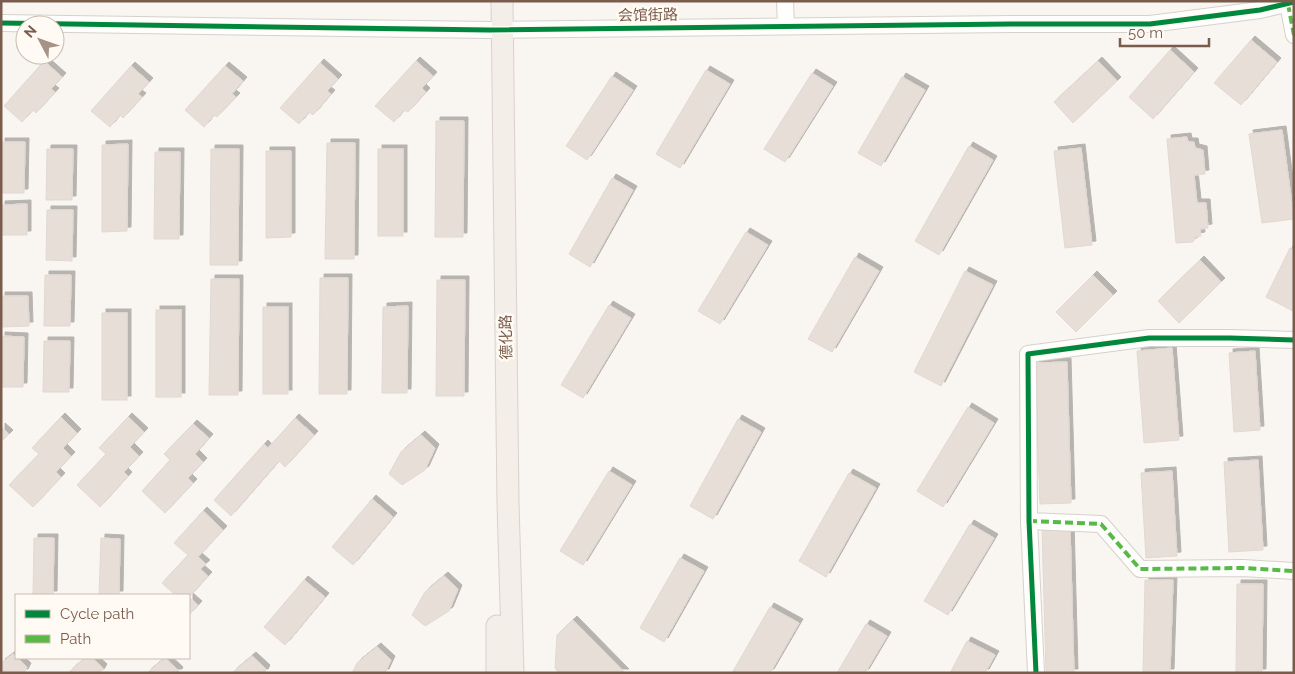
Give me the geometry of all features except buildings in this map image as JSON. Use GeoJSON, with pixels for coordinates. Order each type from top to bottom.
{"type":"FeatureCollection","features":[{"type":"Feature","properties":{"kind":"main road","name":"德化路"},"geometry":{"type":"LineString","coordinates":[[489,1],[496,30],[513,673]]}},
{"type":"Feature","properties":{"kind":"main road","name":"德化路"},"geometry":{"type":"LineString","coordinates":[[497,673],[496,30],[502,1]]}},
{"type":"Feature","properties":{"kind":"street"},"geometry":{"type":"LineString","coordinates":[[785,1],[786,26]]}},
{"type":"Feature","properties":{"kind":"street","name":"会馆街路"},"geometry":{"type":"LineString","coordinates":[[1,23],[496,30],[1150,24],[1214,8],[1260,10],[1291,3]]}},
{"type":"Feature","properties":{"kind":"street"},"geometry":{"type":"LineString","coordinates":[[1291,3],[1294,35]]}},
{"type":"Feature","properties":{"kind":"street"},"geometry":{"type":"LineString","coordinates":[[1036,673],[1030,522],[1028,354],[1149,338],[1294,340]]}},
{"type":"Feature","properties":{"kind":"street"},"geometry":{"type":"LineString","coordinates":[[1030,522],[1101,524],[1140,569],[1243,568],[1294,571]]}},
{"type":"Feature","properties":{"kind":"marked path"},"geometry":{"type":"LineString","coordinates":[[1288,4],[1294,35]]}},
{"type":"Feature","properties":{"kind":"marked path"},"geometry":{"type":"LineString","coordinates":[[1029,521],[1101,524],[1140,569],[1243,568],[1294,571]]}},
{"type":"Feature","properties":{"kind":"cycle path"},"geometry":{"type":"LineString","coordinates":[[1,23],[489,30],[1150,24],[1260,10],[1294,2]]}},
{"type":"Feature","properties":{"kind":"cycle path"},"geometry":{"type":"LineString","coordinates":[[1036,673],[1029,521],[1028,354],[1149,338],[1294,340]]}}]}
